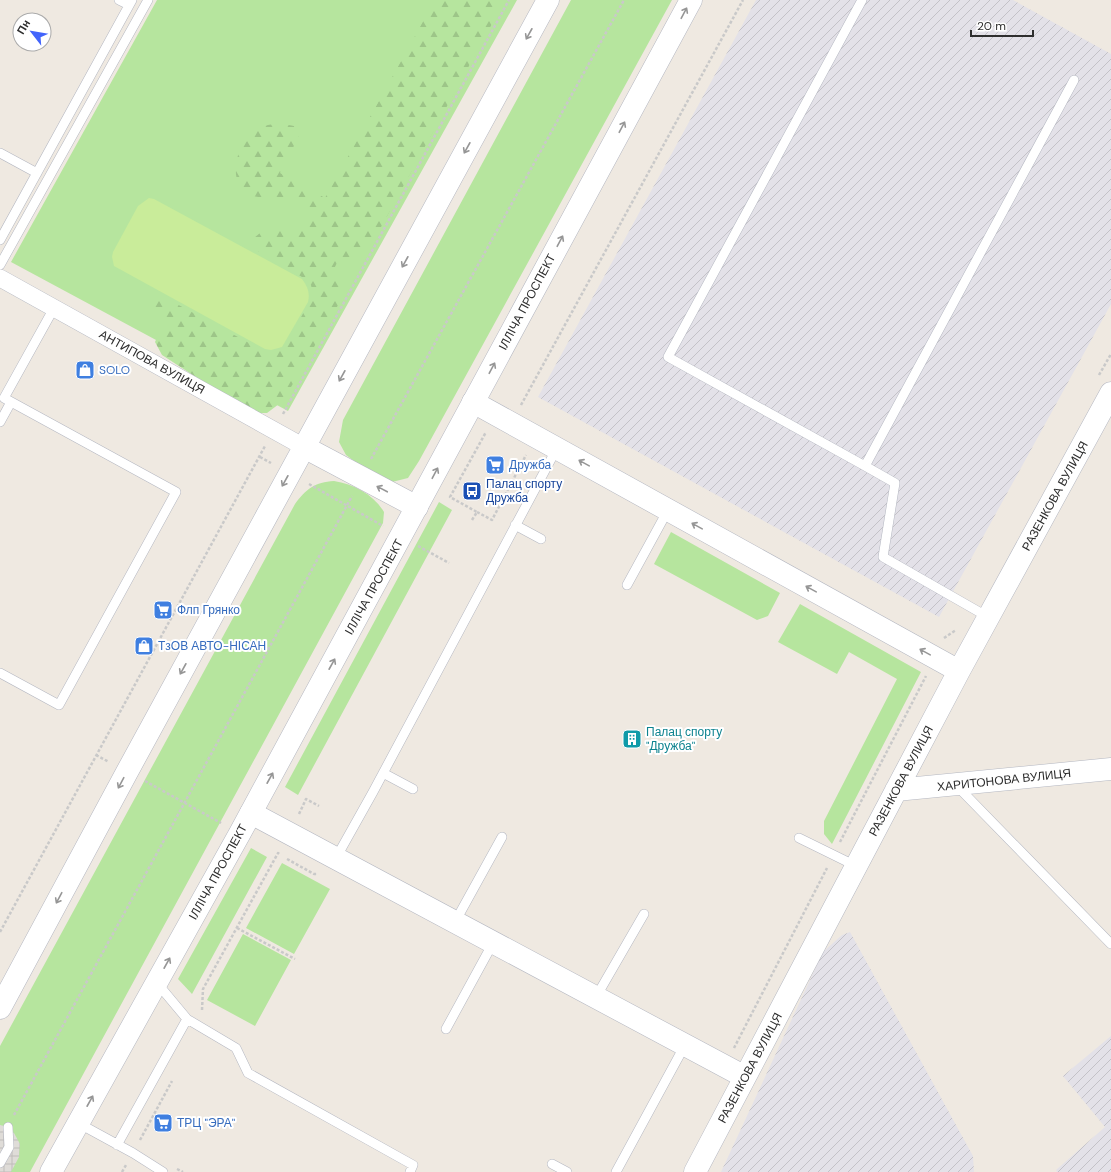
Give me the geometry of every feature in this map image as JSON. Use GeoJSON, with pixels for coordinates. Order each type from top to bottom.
{"type":"FeatureCollection","features":[{"type":"Feature","properties":{"kind":"main road"},"geometry":{"type":"LineString","coordinates":[[0,1008],[548,0]]}},
{"type":"Feature","properties":{"kind":"main road","name":"ІЛЛІЧА ПРОСПЕКТ"},"geometry":{"type":"LineString","coordinates":[[51,1172],[240,833],[691,0]]}},
{"type":"Feature","properties":{"kind":"main road","name":"РАЗЕНКОВА ВУЛИЦЯ"},"geometry":{"type":"LineString","coordinates":[[695,1172],[959,671],[980,612],[1103,387]]}},
{"type":"Feature","properties":{"kind":"main road"},"geometry":{"type":"LineString","coordinates":[[473,402],[668,510],[938,648],[959,671]]}},
{"type":"Feature","properties":{"kind":"main road"},"geometry":{"type":"LineString","coordinates":[[304,447],[417,508]]}},
{"type":"Feature","properties":{"kind":"main road","name":"ХАРИТОНОВА ВУЛИЦЯ"},"geometry":{"type":"LineString","coordinates":[[896,790],[1111,769]]}},
{"type":"Feature","properties":{"kind":"main road"},"geometry":{"type":"LineString","coordinates":[[251,812],[745,1077]]}},
{"type":"Feature","properties":{"kind":"street","name":"АНТИПОВА ВУЛИЦЯ"},"geometry":{"type":"LineString","coordinates":[[0,278],[275,429],[304,447]]}},
{"type":"Feature","properties":{"kind":"lane"},"geometry":{"type":"LineString","coordinates":[[0,240],[131,3],[119,0]]}},
{"type":"Feature","properties":{"kind":"lane"},"geometry":{"type":"LineString","coordinates":[[0,265],[148,0]]}},
{"type":"Feature","properties":{"kind":"lane"},"geometry":{"type":"LineString","coordinates":[[862,0],[668,357],[895,483],[883,557],[980,612]]}},
{"type":"Feature","properties":{"kind":"lane"},"geometry":{"type":"LineString","coordinates":[[865,466],[1074,80]]}},
{"type":"Feature","properties":{"kind":"lane"},"geometry":{"type":"LineString","coordinates":[[0,153],[37,173]]}},
{"type":"Feature","properties":{"kind":"lane"},"geometry":{"type":"LineString","coordinates":[[0,422],[5,399],[54,308]]}},
{"type":"Feature","properties":{"kind":"lane"},"geometry":{"type":"LineString","coordinates":[[0,673],[59,705],[176,492],[5,399]]}},
{"type":"Feature","properties":{"kind":"lane"},"geometry":{"type":"LineString","coordinates":[[336,858],[557,448]]}},
{"type":"Feature","properties":{"kind":"lane"},"geometry":{"type":"LineString","coordinates":[[627,585],[668,510]]}},
{"type":"Feature","properties":{"kind":"lane"},"geometry":{"type":"LineString","coordinates":[[515,525],[541,539]]}},
{"type":"Feature","properties":{"kind":"lane"},"geometry":{"type":"LineString","coordinates":[[383,773],[413,789]]}},
{"type":"Feature","properties":{"kind":"lane"},"geometry":{"type":"LineString","coordinates":[[956,785],[1111,944]]}},
{"type":"Feature","properties":{"kind":"lane"},"geometry":{"type":"LineString","coordinates":[[455,922],[502,837]]}},
{"type":"Feature","properties":{"kind":"lane"},"geometry":{"type":"LineString","coordinates":[[799,838],[856,866]]}},
{"type":"Feature","properties":{"kind":"lane"},"geometry":{"type":"LineString","coordinates":[[596,997],[644,914]]}},
{"type":"Feature","properties":{"kind":"lane"},"geometry":{"type":"LineString","coordinates":[[446,1029],[493,942]]}},
{"type":"Feature","properties":{"kind":"lane"},"geometry":{"type":"LineString","coordinates":[[156,983],[187,1019],[236,1048],[248,1073],[414,1165],[410,1172]]}},
{"type":"Feature","properties":{"kind":"lane"},"geometry":{"type":"LineString","coordinates":[[117,1145],[187,1019]]}},
{"type":"Feature","properties":{"kind":"lane"},"geometry":{"type":"LineString","coordinates":[[616,1172],[685,1045]]}},
{"type":"Feature","properties":{"kind":"lane"},"geometry":{"type":"LineString","coordinates":[[78,1123],[162,1171]]}},
{"type":"Feature","properties":{"kind":"lane"},"geometry":{"type":"LineString","coordinates":[[0,1163],[9,1147],[4,1130]]}},
{"type":"Feature","properties":{"kind":"lane"},"geometry":{"type":"LineString","coordinates":[[552,1164],[567,1172]]}},
{"type":"Feature","properties":{"kind":"path"},"geometry":{"type":"LineString","coordinates":[[0,932],[509,0]]}},
{"type":"Feature","properties":{"kind":"path"},"geometry":{"type":"LineString","coordinates":[[4,1130],[624,0]]}},
{"type":"Feature","properties":{"kind":"path"},"geometry":{"type":"LineString","coordinates":[[511,423],[743,0]]}},
{"type":"Feature","properties":{"kind":"path"},"geometry":{"type":"LineString","coordinates":[[1103,387],[1111,354]]}},
{"type":"Feature","properties":{"kind":"path"},"geometry":{"type":"LineString","coordinates":[[488,429],[450,497],[477,512],[492,520],[529,451]]}},
{"type":"Feature","properties":{"kind":"path"},"geometry":{"type":"LineString","coordinates":[[260,457],[449,563]]}},
{"type":"Feature","properties":{"kind":"path"},"geometry":{"type":"LineString","coordinates":[[472,520],[477,512]]}},
{"type":"Feature","properties":{"kind":"path"},"geometry":{"type":"LineString","coordinates":[[724,1066],[834,855],[938,648],[946,638],[980,612]]}},
{"type":"Feature","properties":{"kind":"path"},"geometry":{"type":"LineString","coordinates":[[938,648],[946,638]]}},
{"type":"Feature","properties":{"kind":"path"},"geometry":{"type":"LineString","coordinates":[[96,755],[240,833]]}},
{"type":"Feature","properties":{"kind":"path"},"geometry":{"type":"LineString","coordinates":[[271,850],[278,854],[306,799],[320,806]]}},
{"type":"Feature","properties":{"kind":"path"},"geometry":{"type":"LineString","coordinates":[[237,928],[295,959]]}},
{"type":"Feature","properties":{"kind":"shaded area"},"geometry":{"type":"Polygon","coordinates":[[[756,0],[1013,0],[1111,54],[1111,304],[939,617],[538,397],[756,0]]]}},
{"type":"Feature","properties":{"kind":"shaded area"},"geometry":{"type":"Polygon","coordinates":[[[850,932],[973,1156],[974,1172],[721,1172],[823,952],[842,935],[850,932]]]}},
{"type":"Feature","properties":{"kind":"shaded area"},"geometry":{"type":"Polygon","coordinates":[[[1111,1036],[1111,1172],[1057,1172],[1056,1170],[1105,1127],[1063,1076],[1111,1036]]]}},
{"type":"Feature","properties":{"kind":"shaded area"},"geometry":{"type":"Polygon","coordinates":[[[0,1125],[8,1127],[14,1133],[20,1144],[19,1157],[11,1172],[0,1172],[0,1125]]]}},
{"type":"Feature","properties":{"kind":"green space"},"geometry":{"type":"Polygon","coordinates":[[[157,0],[517,0],[288,411],[11,262],[157,0]]]}},
{"type":"Feature","properties":{"kind":"green space"},"geometry":{"type":"Polygon","coordinates":[[[435,0],[505,0],[369,249],[361,258],[344,258],[338,261],[334,270],[343,287],[341,300],[283,401],[267,413],[256,413],[245,409],[162,355],[155,342],[158,335],[169,326],[169,322],[156,309],[155,301],[159,297],[173,302],[264,351],[278,352],[286,345],[313,295],[311,285],[302,277],[256,250],[253,244],[254,238],[266,228],[285,229],[303,226],[309,214],[302,204],[292,200],[265,198],[246,193],[238,183],[236,177],[236,163],[240,150],[259,128],[279,124],[294,126],[299,132],[299,136],[280,173],[325,198],[435,0]]]}},
{"type":"Feature","properties":{"kind":"green space"},"geometry":{"type":"Polygon","coordinates":[[[571,0],[672,0],[419,461],[408,478],[392,482],[361,466],[346,455],[339,442],[343,420],[571,0]]]}},
{"type":"Feature","properties":{"kind":"green space"},"geometry":{"type":"Polygon","coordinates":[[[149,198],[154,199],[302,279],[308,290],[308,302],[282,347],[271,350],[265,349],[114,266],[112,257],[113,252],[138,206],[149,198]]]}},
{"type":"Feature","properties":{"kind":"green space"},"geometry":{"type":"Polygon","coordinates":[[[334,481],[341,482],[363,491],[375,500],[384,512],[383,523],[30,1172],[0,1172],[0,1046],[295,504],[307,490],[312,487],[321,483],[334,481]]]}},
{"type":"Feature","properties":{"kind":"green space"},"geometry":{"type":"Polygon","coordinates":[[[439,502],[452,510],[298,795],[285,787],[439,502]]]}},
{"type":"Feature","properties":{"kind":"green space"},"geometry":{"type":"Polygon","coordinates":[[[671,532],[780,593],[768,616],[757,620],[654,564],[671,532]]]}},
{"type":"Feature","properties":{"kind":"green space"},"geometry":{"type":"Polygon","coordinates":[[[800,604],[921,672],[832,844],[824,834],[824,821],[897,679],[849,652],[837,674],[778,642],[800,604]]]}},
{"type":"Feature","properties":{"kind":"green space"},"geometry":{"type":"Polygon","coordinates":[[[251,848],[267,857],[192,994],[178,979],[251,848]]]}},
{"type":"Feature","properties":{"kind":"green space"},"geometry":{"type":"Polygon","coordinates":[[[282,863],[330,889],[294,954],[246,928],[282,863]]]}},
{"type":"Feature","properties":{"kind":"green space"},"geometry":{"type":"Polygon","coordinates":[[[243,934],[291,960],[255,1026],[207,1000],[243,934]]]}},
{"type":"Feature","properties":{"kind":"place","name":"SOLO"},"geometry":{"type":"Point","coordinates":[85,370]}},
{"type":"Feature","properties":{"kind":"place","name":"Дружба"},"geometry":{"type":"Point","coordinates":[495,465]}},
{"type":"Feature","properties":{"kind":"place","name":"Палац спорту Дружба"},"geometry":{"type":"Point","coordinates":[472,491]}},
{"type":"Feature","properties":{"kind":"place","name":"Флп Грянко"},"geometry":{"type":"Point","coordinates":[163,610]}},
{"type":"Feature","properties":{"kind":"place","name":"ТзОВ АВТО-НІСАН"},"geometry":{"type":"Point","coordinates":[144,646]}},
{"type":"Feature","properties":{"kind":"place","name":"Палац спорту \"Дружба\""},"geometry":{"type":"Point","coordinates":[632,739]}},
{"type":"Feature","properties":{"kind":"place","name":"ТРЦ \"ЭРА\""},"geometry":{"type":"Point","coordinates":[163,1123]}}]}
